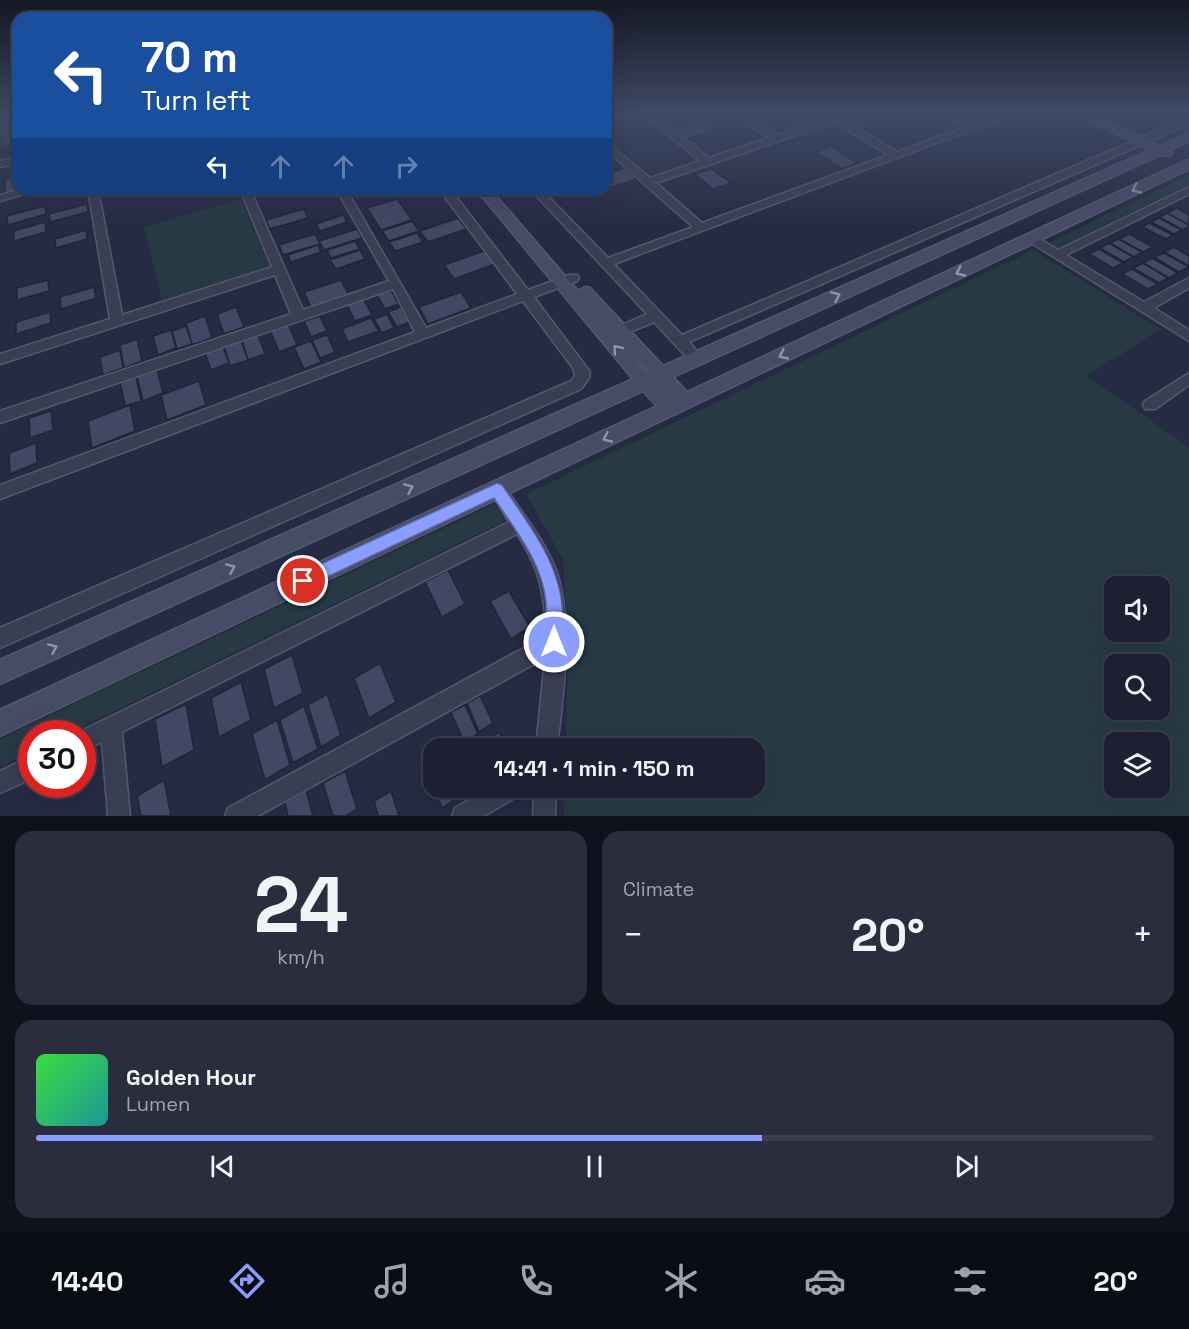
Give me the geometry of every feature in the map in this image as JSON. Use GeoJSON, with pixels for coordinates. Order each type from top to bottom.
{"type":"FeatureCollection","features":[{"type":"Feature","properties":{"kind":"street"},"geometry":{"type":"LineString","coordinates":[[612,150],[700,227]]}},
{"type":"Feature","properties":{"kind":"street"},"geometry":{"type":"LineString","coordinates":[[692,150],[707,162]]}},
{"type":"Feature","properties":{"kind":"street"},"geometry":{"type":"LineString","coordinates":[[649,182],[743,150]]}},
{"type":"Feature","properties":{"kind":"street"},"geometry":{"type":"LineString","coordinates":[[887,150],[895,155]]}},
{"type":"Feature","properties":{"kind":"street"},"geometry":{"type":"LineString","coordinates":[[605,263],[909,150]]}},
{"type":"Feature","properties":{"kind":"street"},"geometry":{"type":"LineString","coordinates":[[680,341],[1120,150]]}},
{"type":"Feature","properties":{"kind":"street"},"geometry":{"type":"LineString","coordinates":[[1160,150],[1189,164]]}},
{"type":"Feature","properties":{"kind":"street"},"geometry":{"type":"LineString","coordinates":[[0,672],[1160,150]]}},
{"type":"Feature","properties":{"kind":"street"},"geometry":{"type":"LineString","coordinates":[[0,723],[1189,164]]}},
{"type":"Feature","properties":{"kind":"street"},"geometry":{"type":"LineString","coordinates":[[1057,255],[1189,190]]}},
{"type":"Feature","properties":{"kind":"street"},"geometry":{"type":"LineString","coordinates":[[94,195],[117,321]]}},
{"type":"Feature","properties":{"kind":"street"},"geometry":{"type":"LineString","coordinates":[[248,195],[299,316]]}},
{"type":"Feature","properties":{"kind":"street"},"geometry":{"type":"LineString","coordinates":[[345,195],[423,334]]}},
{"type":"Feature","properties":{"kind":"street"},"geometry":{"type":"LineString","coordinates":[[0,638],[576,385],[582,378],[583,372],[449,195]]}},
{"type":"Feature","properties":{"kind":"street"},"geometry":{"type":"LineString","coordinates":[[489,195],[567,280],[652,379],[678,405]]}},
{"type":"Feature","properties":{"kind":"street"},"geometry":{"type":"LineString","coordinates":[[501,195],[567,280],[620,331],[652,379]]}},
{"type":"Feature","properties":{"kind":"street"},"geometry":{"type":"LineString","coordinates":[[541,195],[697,359]]}},
{"type":"Feature","properties":{"kind":"street"},"geometry":{"type":"LineString","coordinates":[[1031,239],[1189,336]]}},
{"type":"Feature","properties":{"kind":"street"},"geometry":{"type":"LineString","coordinates":[[0,359],[279,269]]}},
{"type":"Feature","properties":{"kind":"street"},"geometry":{"type":"LineString","coordinates":[[0,492],[567,280]]}},
{"type":"Feature","properties":{"kind":"street"},"geometry":{"type":"LineString","coordinates":[[1144,308],[1189,282]]}},
{"type":"Feature","properties":{"kind":"street"},"geometry":{"type":"LineString","coordinates":[[0,417],[396,283]]}},
{"type":"Feature","properties":{"kind":"street"},"geometry":{"type":"LineString","coordinates":[[620,331],[655,316]]}},
{"type":"Feature","properties":{"kind":"street"},"geometry":{"type":"LineString","coordinates":[[1150,405],[1189,378]]}},
{"type":"Feature","properties":{"kind":"street"},"geometry":{"type":"LineString","coordinates":[[497,489],[535,546],[547,571],[554,601],[554,642],[548,738]]}},
{"type":"Feature","properties":{"kind":"street"},"geometry":{"type":"LineString","coordinates":[[96,734],[519,525]]}},
{"type":"Feature","properties":{"kind":"street"},"geometry":{"type":"LineString","coordinates":[[237,816],[554,642]]}},
{"type":"Feature","properties":{"kind":"street"},"geometry":{"type":"LineString","coordinates":[[111,727],[118,816]]}},
{"type":"Feature","properties":{"kind":"street"},"geometry":{"type":"LineString","coordinates":[[0,783],[18,774]]}},
{"type":"Feature","properties":{"kind":"street"},"geometry":{"type":"LineString","coordinates":[[463,816],[493,798]]}},
{"type":"Feature","properties":{"kind":"street"},"geometry":{"type":"LineString","coordinates":[[544,816],[545,798]]}},
{"type":"Feature","properties":{"kind":"shaded area"},"geometry":{"type":"Polygon","coordinates":[[[1189,175],[1189,185],[1056,249],[1050,242],[1189,175]]]}},
{"type":"Feature","properties":{"kind":"shaded area"},"geometry":{"type":"Polygon","coordinates":[[[241,199],[269,266],[162,300],[144,227],[241,199]]]}},
{"type":"Feature","properties":{"kind":"shaded area"},"geometry":{"type":"Polygon","coordinates":[[[1033,250],[1160,329],[1087,376],[1189,447],[1189,816],[564,816],[565,798],[765,798],[765,738],[566,738],[568,638],[563,559],[526,494],[1033,250]]]}},
{"type":"Feature","properties":{"kind":"shaded area"},"geometry":{"type":"Polygon","coordinates":[[[495,504],[505,521],[96,720],[40,720],[495,504]]]}},
{"type":"Feature","properties":{"kind":"shaded area"},"geometry":{"type":"Polygon","coordinates":[[[18,730],[18,758],[0,767],[0,739],[18,730]]]}},
{"type":"Feature","properties":{"kind":"building"},"geometry":{"type":"Polygon","coordinates":[[[837,150],[857,163],[842,169],[816,152],[837,150]]]}},
{"type":"Feature","properties":{"kind":"building"},"geometry":{"type":"Polygon","coordinates":[[[625,168],[637,179],[612,187],[612,172],[625,168]]]}},
{"type":"Feature","properties":{"kind":"building"},"geometry":{"type":"Polygon","coordinates":[[[712,169],[731,183],[713,189],[695,174],[712,169]]]}},
{"type":"Feature","properties":{"kind":"building"},"geometry":{"type":"Polygon","coordinates":[[[12,177],[12,192],[5,194],[5,179],[12,177]]]}},
{"type":"Feature","properties":{"kind":"building"},"geometry":{"type":"Polygon","coordinates":[[[397,199],[412,220],[381,230],[367,208],[397,199]]]}},
{"type":"Feature","properties":{"kind":"building"},"geometry":{"type":"Polygon","coordinates":[[[87,204],[88,212],[50,222],[49,214],[87,204]]]}},
{"type":"Feature","properties":{"kind":"building"},"geometry":{"type":"Polygon","coordinates":[[[45,206],[46,214],[8,225],[7,216],[45,206]]]}},
{"type":"Feature","properties":{"kind":"building"},"geometry":{"type":"Polygon","coordinates":[[[1177,208],[1189,215],[1189,225],[1167,213],[1177,208]]]}},
{"type":"Feature","properties":{"kind":"building"},"geometry":{"type":"Polygon","coordinates":[[[304,209],[308,218],[270,229],[266,220],[304,209]]]}},
{"type":"Feature","properties":{"kind":"building"},"geometry":{"type":"Polygon","coordinates":[[[1167,213],[1189,226],[1183,230],[1159,217],[1167,213]]]}},
{"type":"Feature","properties":{"kind":"building"},"geometry":{"type":"Polygon","coordinates":[[[343,215],[347,222],[320,231],[316,224],[343,215]]]}},
{"type":"Feature","properties":{"kind":"building"},"geometry":{"type":"Polygon","coordinates":[[[458,218],[467,229],[428,242],[420,231],[458,218]]]}},
{"type":"Feature","properties":{"kind":"building"},"geometry":{"type":"Polygon","coordinates":[[[1159,218],[1182,230],[1174,234],[1151,222],[1159,218]]]}},
{"type":"Feature","properties":{"kind":"building"},"geometry":{"type":"Polygon","coordinates":[[[412,221],[419,231],[389,241],[382,231],[412,221]]]}},
{"type":"Feature","properties":{"kind":"building"},"geometry":{"type":"Polygon","coordinates":[[[45,222],[46,232],[14,241],[14,231],[45,222]]]}},
{"type":"Feature","properties":{"kind":"building"},"geometry":{"type":"Polygon","coordinates":[[[1149,223],[1173,235],[1166,239],[1142,227],[1149,223]]]}},
{"type":"Feature","properties":{"kind":"building"},"geometry":{"type":"Polygon","coordinates":[[[357,229],[362,238],[324,250],[319,241],[357,229]]]}},
{"type":"Feature","properties":{"kind":"building"},"geometry":{"type":"Polygon","coordinates":[[[86,230],[87,239],[56,248],[55,239],[86,230]]]}},
{"type":"Feature","properties":{"kind":"building"},"geometry":{"type":"Polygon","coordinates":[[[417,233],[423,242],[395,251],[389,242],[417,233]]]}},
{"type":"Feature","properties":{"kind":"building"},"geometry":{"type":"Polygon","coordinates":[[[315,234],[320,244],[283,255],[279,245],[315,234]]]}},
{"type":"Feature","properties":{"kind":"building"},"geometry":{"type":"Polygon","coordinates":[[[1129,234],[1153,247],[1143,252],[1119,239],[1129,234]]]}},
{"type":"Feature","properties":{"kind":"building"},"geometry":{"type":"Polygon","coordinates":[[[1118,239],[1142,252],[1134,257],[1110,243],[1118,239]]]}},
{"type":"Feature","properties":{"kind":"building"},"geometry":{"type":"Polygon","coordinates":[[[355,241],[360,249],[331,258],[327,250],[355,241]]]}},
{"type":"Feature","properties":{"kind":"building"},"geometry":{"type":"Polygon","coordinates":[[[1109,243],[1133,257],[1124,262],[1100,248],[1109,243]]]}},
{"type":"Feature","properties":{"kind":"building"},"geometry":{"type":"Polygon","coordinates":[[[318,245],[321,252],[291,262],[288,255],[318,245]]]}},
{"type":"Feature","properties":{"kind":"building"},"geometry":{"type":"Polygon","coordinates":[[[1174,247],[1189,256],[1189,266],[1164,252],[1174,247]]]}},
{"type":"Feature","properties":{"kind":"building"},"geometry":{"type":"Polygon","coordinates":[[[1099,249],[1123,263],[1113,268],[1089,254],[1099,249]]]}},
{"type":"Feature","properties":{"kind":"building"},"geometry":{"type":"Polygon","coordinates":[[[360,250],[365,259],[336,269],[330,260],[360,250]]]}},
{"type":"Feature","properties":{"kind":"building"},"geometry":{"type":"Polygon","coordinates":[[[484,251],[495,264],[454,279],[444,265],[484,251]]]}},
{"type":"Feature","properties":{"kind":"building"},"geometry":{"type":"Polygon","coordinates":[[[1164,253],[1189,267],[1179,272],[1154,257],[1164,253]]]}},
{"type":"Feature","properties":{"kind":"building"},"geometry":{"type":"Polygon","coordinates":[[[1152,258],[1178,273],[1169,278],[1143,263],[1152,258]]]}},
{"type":"Feature","properties":{"kind":"building"},"geometry":{"type":"Polygon","coordinates":[[[1143,263],[1168,278],[1159,283],[1133,268],[1143,263]]]}},
{"type":"Feature","properties":{"kind":"building"},"geometry":{"type":"Polygon","coordinates":[[[1132,269],[1158,284],[1148,289],[1122,274],[1132,269]]]}},
{"type":"Feature","properties":{"kind":"building"},"geometry":{"type":"Polygon","coordinates":[[[48,280],[49,291],[17,300],[17,288],[48,280]]]}},
{"type":"Feature","properties":{"kind":"building"},"geometry":{"type":"Polygon","coordinates":[[[341,280],[348,294],[311,307],[304,292],[341,280]]]}},
{"type":"Feature","properties":{"kind":"building"},"geometry":{"type":"Polygon","coordinates":[[[94,287],[96,298],[61,309],[60,297],[94,287]]]}},
{"type":"Feature","properties":{"kind":"building"},"geometry":{"type":"Polygon","coordinates":[[[390,289],[399,304],[385,309],[376,294],[390,289]]]}},
{"type":"Feature","properties":{"kind":"building"},"geometry":{"type":"Polygon","coordinates":[[[461,292],[471,308],[428,324],[419,307],[461,292]]]}},
{"type":"Feature","properties":{"kind":"building"},"geometry":{"type":"Polygon","coordinates":[[[363,298],[372,315],[355,321],[346,303],[363,298]]]}},
{"type":"Feature","properties":{"kind":"building"},"geometry":{"type":"Polygon","coordinates":[[[236,307],[244,327],[224,334],[217,314],[236,307]]]}},
{"type":"Feature","properties":{"kind":"building"},"geometry":{"type":"Polygon","coordinates":[[[401,307],[410,322],[397,327],[388,312],[401,307]]]}},
{"type":"Feature","properties":{"kind":"building"},"geometry":{"type":"Polygon","coordinates":[[[50,312],[51,323],[16,334],[16,322],[50,312]]]}},
{"type":"Feature","properties":{"kind":"building"},"geometry":{"type":"Polygon","coordinates":[[[387,314],[394,328],[382,333],[374,319],[387,314]]]}},
{"type":"Feature","properties":{"kind":"building"},"geometry":{"type":"Polygon","coordinates":[[[205,316],[212,338],[192,345],[186,323],[205,316]]]}},
{"type":"Feature","properties":{"kind":"building"},"geometry":{"type":"Polygon","coordinates":[[[320,316],[327,331],[311,337],[304,321],[320,316]]]}},
{"type":"Feature","properties":{"kind":"building"},"geometry":{"type":"Polygon","coordinates":[[[371,318],[379,331],[348,342],[342,329],[371,318]]]}},
{"type":"Feature","properties":{"kind":"building"},"geometry":{"type":"Polygon","coordinates":[[[288,324],[297,345],[279,352],[270,330],[288,324]]]}},
{"type":"Feature","properties":{"kind":"building"},"geometry":{"type":"Polygon","coordinates":[[[186,326],[192,344],[177,349],[172,331],[186,326]]]}},
{"type":"Feature","properties":{"kind":"building"},"geometry":{"type":"Polygon","coordinates":[[[171,330],[176,348],[158,355],[153,336],[171,330]]]}},
{"type":"Feature","properties":{"kind":"building"},"geometry":{"type":"Polygon","coordinates":[[[258,335],[265,354],[248,360],[242,340],[258,335]]]}},
{"type":"Feature","properties":{"kind":"building"},"geometry":{"type":"Polygon","coordinates":[[[327,335],[335,352],[320,358],[312,340],[327,335]]]}},
{"type":"Feature","properties":{"kind":"building"},"geometry":{"type":"Polygon","coordinates":[[[137,339],[142,361],[124,368],[120,345],[137,339]]]}},
{"type":"Feature","properties":{"kind":"building"},"geometry":{"type":"Polygon","coordinates":[[[241,340],[248,360],[230,366],[224,346],[241,340]]]}},
{"type":"Feature","properties":{"kind":"building"},"geometry":{"type":"Polygon","coordinates":[[[311,341],[321,362],[304,369],[294,347],[311,341]]]}},
{"type":"Feature","properties":{"kind":"building"},"geometry":{"type":"Polygon","coordinates":[[[223,347],[229,363],[211,370],[205,353],[223,347]]]}},
{"type":"Feature","properties":{"kind":"building"},"geometry":{"type":"Polygon","coordinates":[[[120,350],[123,368],[103,375],[100,357],[120,350]]]}},
{"type":"Feature","properties":{"kind":"building"},"geometry":{"type":"Polygon","coordinates":[[[157,369],[163,393],[143,401],[137,376],[157,369]]]}},
{"type":"Feature","properties":{"kind":"building"},"geometry":{"type":"Polygon","coordinates":[[[136,376],[141,401],[125,406],[120,381],[136,376]]]}},
{"type":"Feature","properties":{"kind":"building"},"geometry":{"type":"Polygon","coordinates":[[[199,381],[206,405],[167,420],[161,395],[199,381]]]}},
{"type":"Feature","properties":{"kind":"building"},"geometry":{"type":"Polygon","coordinates":[[[130,405],[135,431],[92,448],[88,421],[130,405]]]}},
{"type":"Feature","properties":{"kind":"building"},"geometry":{"type":"Polygon","coordinates":[[[51,411],[53,430],[30,438],[29,418],[51,411]]]}},
{"type":"Feature","properties":{"kind":"building"},"geometry":{"type":"Polygon","coordinates":[[[36,443],[37,463],[10,474],[9,453],[36,443]]]}},
{"type":"Feature","properties":{"kind":"building"},"geometry":{"type":"Polygon","coordinates":[[[448,570],[465,604],[442,617],[425,582],[448,570]]]}},
{"type":"Feature","properties":{"kind":"building"},"geometry":{"type":"Polygon","coordinates":[[[509,591],[530,627],[511,639],[490,601],[509,591]]]}},
{"type":"Feature","properties":{"kind":"building"},"geometry":{"type":"Polygon","coordinates":[[[292,655],[303,693],[274,708],[264,669],[292,655]]]}},
{"type":"Feature","properties":{"kind":"building"},"geometry":{"type":"Polygon","coordinates":[[[380,663],[396,702],[369,718],[354,678],[380,663]]]}},
{"type":"Feature","properties":{"kind":"building"},"geometry":{"type":"Polygon","coordinates":[[[241,682],[251,720],[219,737],[211,698],[241,682]]]}},
{"type":"Feature","properties":{"kind":"building"},"geometry":{"type":"Polygon","coordinates":[[[327,694],[341,735],[321,747],[308,705],[327,694]]]}},
{"type":"Feature","properties":{"kind":"building"},"geometry":{"type":"Polygon","coordinates":[[[480,696],[493,723],[479,732],[467,703],[480,696]]]}},
{"type":"Feature","properties":{"kind":"building"},"geometry":{"type":"Polygon","coordinates":[[[186,704],[194,750],[162,767],[155,719],[186,704]]]}},
{"type":"Feature","properties":{"kind":"building"},"geometry":{"type":"Polygon","coordinates":[[[465,705],[478,734],[471,738],[462,738],[451,712],[465,705]]]}},
{"type":"Feature","properties":{"kind":"building"},"geometry":{"type":"Polygon","coordinates":[[[304,706],[318,749],[293,763],[280,720],[304,706]]]}},
{"type":"Feature","properties":{"kind":"building"},"geometry":{"type":"Polygon","coordinates":[[[277,720],[290,765],[265,780],[252,734],[277,720]]]}},
{"type":"Feature","properties":{"kind":"building"},"geometry":{"type":"Polygon","coordinates":[[[499,732],[502,738],[490,738],[499,732]]]}},
{"type":"Feature","properties":{"kind":"building"},"geometry":{"type":"Polygon","coordinates":[[[345,771],[357,809],[346,816],[333,816],[323,783],[345,771]]]}},
{"type":"Feature","properties":{"kind":"building"},"geometry":{"type":"Polygon","coordinates":[[[164,780],[171,816],[141,816],[137,796],[164,780]]]}},
{"type":"Feature","properties":{"kind":"building"},"geometry":{"type":"Polygon","coordinates":[[[306,790],[313,816],[288,816],[285,802],[306,790]]]}},
{"type":"Feature","properties":{"kind":"building"},"geometry":{"type":"Polygon","coordinates":[[[391,791],[399,816],[378,816],[374,801],[391,791]]]}},
{"type":"Feature","properties":{"kind":"building"},"geometry":{"type":"Polygon","coordinates":[[[438,798],[457,798],[442,808],[438,798]]]}},
{"type":"Feature","properties":{"kind":"route"},"geometry":{"type":"LineString","coordinates":[[303,581],[497,489],[535,546],[547,571],[554,601],[554,642]]}}]}
